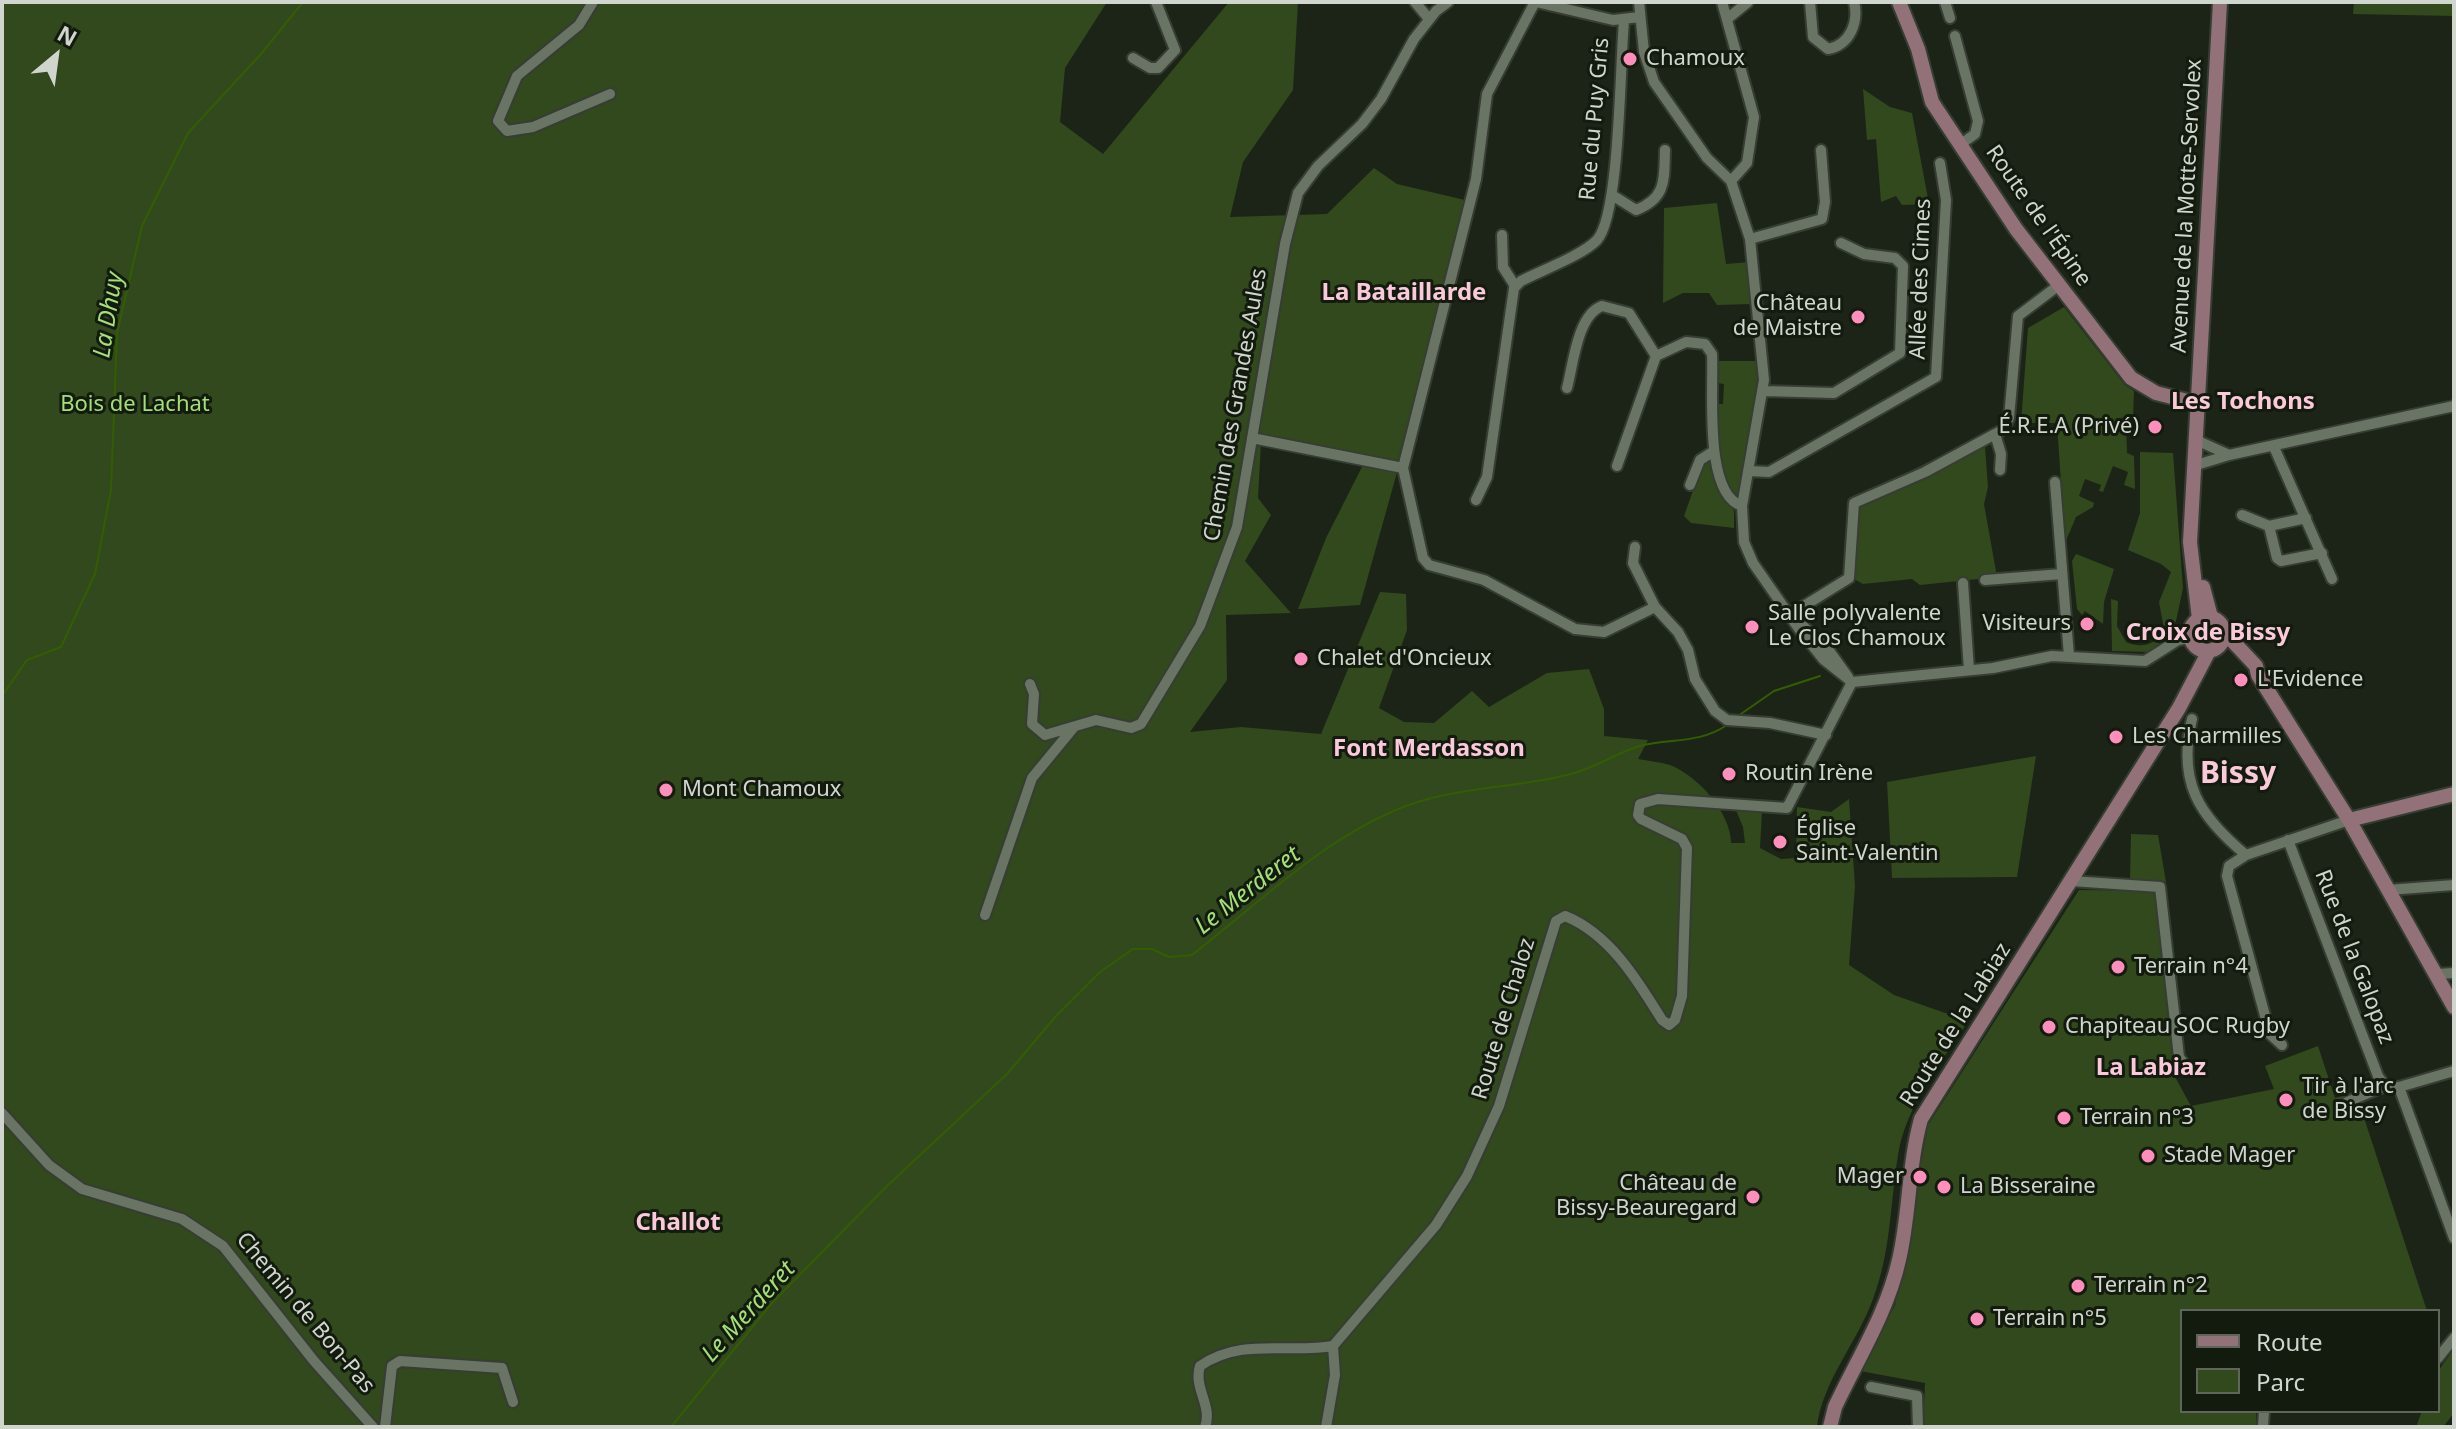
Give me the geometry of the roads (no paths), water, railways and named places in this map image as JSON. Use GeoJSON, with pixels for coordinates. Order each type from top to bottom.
{"type":"FeatureCollection","features":[{"type":"Feature","properties":{"kind":"main road","name":"Route de l'Épine"},"geometry":{"type":"LineString","coordinates":[[1899,2],[1918,49],[1932,102],[2016,229],[2137,383],[2156,393],[2199,404]]}},
{"type":"Feature","properties":{"kind":"main road","name":"Avenue de la Motte-Servolex"},"geometry":{"type":"LineString","coordinates":[[2205,635],[2190,542],[2220,2]]}},
{"type":"Feature","properties":{"kind":"main road"},"geometry":{"type":"LineString","coordinates":[[2205,635],[2235,653],[2256,673],[2349,820],[2454,1007]]}},
{"type":"Feature","properties":{"kind":"main road","name":"Route de la Labiaz"},"geometry":{"type":"LineString","coordinates":[[1830,1427],[1835,1407],[1890,1295],[1905,1225],[1912,1152],[1921,1119],[2179,708],[2195,675],[2205,635]]}},
{"type":"Feature","properties":{"kind":"main road"},"geometry":{"type":"LineString","coordinates":[[2349,820],[2454,794]]}},
{"type":"Feature","properties":{"kind":"street"},"geometry":{"type":"LineString","coordinates":[[593,2],[579,25],[517,76],[498,121],[507,131],[533,127],[610,94]]}},
{"type":"Feature","properties":{"kind":"street"},"geometry":{"type":"LineString","coordinates":[[1133,58],[1150,68],[1158,68],[1175,50],[1156,2]]}},
{"type":"Feature","properties":{"kind":"street"},"geometry":{"type":"LineString","coordinates":[[1415,2],[1416,8],[1429,19]]}},
{"type":"Feature","properties":{"kind":"street","name":"Chemin des Grandes Aules"},"geometry":{"type":"LineString","coordinates":[[1030,684],[1034,694],[1032,724],[1045,735],[1058,734],[1076,724],[1096,720],[1131,728],[1141,724],[1163,692],[1200,626],[1237,527],[1285,244],[1298,193],[1318,166],[1362,124],[1381,99],[1429,19],[1448,2]]}},
{"type":"Feature","properties":{"kind":"street"},"geometry":{"type":"LineString","coordinates":[[1640,17],[1624,21],[1536,2],[1487,94],[1476,179],[1403,468],[1423,558],[1429,565],[1484,580],[1575,629],[1604,632],[1655,607]]}},
{"type":"Feature","properties":{"kind":"street"},"geometry":{"type":"LineString","coordinates":[[1639,2],[1644,52],[1654,82],[1707,158],[1731,181],[1750,239],[1764,391],[1742,506],[1744,542],[1753,563],[1793,617],[1830,652],[1851,681],[1969,670],[2069,656],[2145,661],[2178,635],[2205,635]]}},
{"type":"Feature","properties":{"kind":"street"},"geometry":{"type":"LineString","coordinates":[[1722,2],[1754,117],[1747,163],[1731,181]]}},
{"type":"Feature","properties":{"kind":"street"},"geometry":{"type":"LineString","coordinates":[[1727,19],[1748,2]]}},
{"type":"Feature","properties":{"kind":"street"},"geometry":{"type":"LineString","coordinates":[[1810,2],[1813,37],[1828,49],[1842,43],[1853,29],[1856,19],[1854,2]]}},
{"type":"Feature","properties":{"kind":"street"},"geometry":{"type":"LineString","coordinates":[[1945,2],[1950,18]]}},
{"type":"Feature","properties":{"kind":"street","name":"Rue du Puy Gris"},"geometry":{"type":"LineString","coordinates":[[1515,286],[1596,241],[1612,195],[1624,21]]}},
{"type":"Feature","properties":{"kind":"street"},"geometry":{"type":"LineString","coordinates":[[1955,36],[1978,121],[1975,134],[1961,144]]}},
{"type":"Feature","properties":{"kind":"street"},"geometry":{"type":"LineString","coordinates":[[1619,72],[1627,82]]}},
{"type":"Feature","properties":{"kind":"street"},"geometry":{"type":"LineString","coordinates":[[1612,195],[1636,210],[1660,195],[1665,150]]}},
{"type":"Feature","properties":{"kind":"street"},"geometry":{"type":"LineString","coordinates":[[1750,239],[1822,219],[1825,202],[1821,150]]}},
{"type":"Feature","properties":{"kind":"street","name":"Allée des Cimes"},"geometry":{"type":"LineString","coordinates":[[1749,471],[1769,472],[1936,377],[1946,200],[1940,163]]}},
{"type":"Feature","properties":{"kind":"street"},"geometry":{"type":"LineString","coordinates":[[1476,500],[1487,477],[1515,286],[1503,267],[1502,235]]}},
{"type":"Feature","properties":{"kind":"street"},"geometry":{"type":"LineString","coordinates":[[1764,391],[1834,393],[1900,353],[1903,266],[1895,258],[1864,254],[1841,243]]}},
{"type":"Feature","properties":{"kind":"street"},"geometry":{"type":"LineString","coordinates":[[1793,617],[1849,578],[1854,503],[1925,472],[2004,429],[2009,418],[2018,316],[2059,285]]}},
{"type":"Feature","properties":{"kind":"street"},"geometry":{"type":"LineString","coordinates":[[1567,388],[1582,331],[1596,308],[1610,306],[1629,313],[1656,356]]}},
{"type":"Feature","properties":{"kind":"street"},"geometry":{"type":"LineString","coordinates":[[1617,466],[1656,356],[1694,341],[1709,348],[1714,451],[1726,493],[1742,506]]}},
{"type":"Feature","properties":{"kind":"street"},"geometry":{"type":"LineString","coordinates":[[2193,466],[2229,455],[2454,406]]}},
{"type":"Feature","properties":{"kind":"street"},"geometry":{"type":"LineString","coordinates":[[1995,434],[2001,454],[2000,470]]}},
{"type":"Feature","properties":{"kind":"street"},"geometry":{"type":"LineString","coordinates":[[1252,438],[1403,468]]}},
{"type":"Feature","properties":{"kind":"street"},"geometry":{"type":"LineString","coordinates":[[2196,440],[2216,453],[2229,455]]}},
{"type":"Feature","properties":{"kind":"street"},"geometry":{"type":"LineString","coordinates":[[2274,447],[2332,579]]}},
{"type":"Feature","properties":{"kind":"street"},"geometry":{"type":"LineString","coordinates":[[1690,485],[1700,460],[1714,451]]}},
{"type":"Feature","properties":{"kind":"street"},"geometry":{"type":"LineString","coordinates":[[2055,482],[2069,656]]}},
{"type":"Feature","properties":{"kind":"street"},"geometry":{"type":"LineString","coordinates":[[2242,515],[2269,526],[2306,518]]}},
{"type":"Feature","properties":{"kind":"street"},"geometry":{"type":"LineString","coordinates":[[2269,526],[2277,558],[2281,561],[2322,553]]}},
{"type":"Feature","properties":{"kind":"street"},"geometry":{"type":"LineString","coordinates":[[1635,547],[1633,563],[1655,607],[1678,632],[1688,650],[1695,679],[1715,711],[1727,720],[1783,725],[1826,735]]}},
{"type":"Feature","properties":{"kind":"street"},"geometry":{"type":"LineString","coordinates":[[1985,580],[2062,574]]}},
{"type":"Feature","properties":{"kind":"street"},"geometry":{"type":"LineString","coordinates":[[1963,583],[1969,670]]}},
{"type":"Feature","properties":{"kind":"street","name":"Route de Chaloz"},"geometry":{"type":"LineString","coordinates":[[1333,1346],[1436,1225],[1467,1176],[1499,1106],[1556,921],[1565,916],[1580,922],[1632,970],[1662,1020],[1669,1025],[1675,1020],[1682,996],[1687,848],[1677,836],[1641,819],[1638,815],[1640,804],[1658,799],[1787,808],[1851,681]]}},
{"type":"Feature","properties":{"kind":"street"},"geometry":{"type":"LineString","coordinates":[[2192,719],[2186,744],[2187,763],[2200,806],[2217,831],[2241,857]]}},
{"type":"Feature","properties":{"kind":"street"},"geometry":{"type":"LineString","coordinates":[[985,915],[1032,778],[1076,724]]}},
{"type":"Feature","properties":{"kind":"street"},"geometry":{"type":"LineString","coordinates":[[2282,1045],[2270,1034],[2227,876],[2229,866],[2241,857],[2349,820]]}},
{"type":"Feature","properties":{"kind":"street","name":"Rue de la Galopaz"},"geometry":{"type":"LineString","coordinates":[[2288,840],[2378,1076],[2385,1086]]}},
{"type":"Feature","properties":{"kind":"street"},"geometry":{"type":"LineString","coordinates":[[2071,881],[2160,887],[2179,1057],[2187,1068]]}},
{"type":"Feature","properties":{"kind":"street"},"geometry":{"type":"LineString","coordinates":[[2388,890],[2454,885]]}},
{"type":"Feature","properties":{"kind":"street"},"geometry":{"type":"LineString","coordinates":[[2437,974],[2454,973]]}},
{"type":"Feature","properties":{"kind":"street"},"geometry":{"type":"LineString","coordinates":[[2347,1102],[2385,1086],[2399,1087],[2454,1071]]}},
{"type":"Feature","properties":{"kind":"street"},"geometry":{"type":"LineString","coordinates":[[2399,1087],[2454,1238]]}},
{"type":"Feature","properties":{"kind":"street","name":"Chemin de Bon-Pas"},"geometry":{"type":"LineString","coordinates":[[2,1113],[49,1165],[70,1182],[82,1189],[182,1219],[223,1246],[314,1361],[373,1427]]}},
{"type":"Feature","properties":{"kind":"street"},"geometry":{"type":"LineString","coordinates":[[2440,1356],[2454,1338]]}},
{"type":"Feature","properties":{"kind":"street"},"geometry":{"type":"LineString","coordinates":[[1205,1427],[1207,1415],[1197,1379],[1200,1366],[1244,1347],[1333,1346],[1335,1375],[1326,1427]]}},
{"type":"Feature","properties":{"kind":"street"},"geometry":{"type":"LineString","coordinates":[[385,1427],[392,1366],[396,1362],[417,1359],[502,1368],[513,1402]]}},
{"type":"Feature","properties":{"kind":"street"},"geometry":{"type":"LineString","coordinates":[[1871,1387],[1917,1396],[1918,1427]]}},
{"type":"Feature","properties":{"kind":"waterway","name":"La Dhuy"},"geometry":{"type":"LineString","coordinates":[[2,696],[27,660],[61,647],[95,574],[111,490],[117,333],[142,226],[188,133],[261,54],[303,2]]}},
{"type":"Feature","properties":{"kind":"waterway","name":"Le Merderet"},"geometry":{"type":"LineString","coordinates":[[1738,716],[1774,691],[1820,676]]}},
{"type":"Feature","properties":{"kind":"waterway","name":"Le Merderet"},"geometry":{"type":"LineString","coordinates":[[671,1427],[771,1304],[888,1185],[1008,1073],[1056,1016],[1100,972],[1133,949],[1152,949],[1169,957],[1192,955],[1321,853],[1348,835],[1406,806],[1445,795],[1567,775],[1640,746],[1695,738],[1727,725]]}},
{"type":"Feature","properties":{"kind":"place","name":"Chamoux"},"geometry":{"type":"Point","coordinates":[1630,59]}},
{"type":"Feature","properties":{"kind":"place","name":"Château de Maistre"},"geometry":{"type":"Point","coordinates":[1858,317]}},
{"type":"Feature","properties":{"kind":"place","name":"É.R.E.A (Privé)"},"geometry":{"type":"Point","coordinates":[2155,427]}},
{"type":"Feature","properties":{"kind":"place","name":"Visiteurs"},"geometry":{"type":"Point","coordinates":[2087,624]}},
{"type":"Feature","properties":{"kind":"place","name":"Salle polyvalente Le Clos Chamoux"},"geometry":{"type":"Point","coordinates":[1752,627]}},
{"type":"Feature","properties":{"kind":"place","name":"Chalet d'Oncieux"},"geometry":{"type":"Point","coordinates":[1301,659]}},
{"type":"Feature","properties":{"kind":"place","name":"L'Evidence"},"geometry":{"type":"Point","coordinates":[2241,680]}},
{"type":"Feature","properties":{"kind":"place","name":"Les Charmilles"},"geometry":{"type":"Point","coordinates":[2116,737]}},
{"type":"Feature","properties":{"kind":"place","name":"Routin Irène"},"geometry":{"type":"Point","coordinates":[1729,774]}},
{"type":"Feature","properties":{"kind":"place","name":"Mont Chamoux"},"geometry":{"type":"Point","coordinates":[666,790]}},
{"type":"Feature","properties":{"kind":"place","name":"Église Saint-Valentin"},"geometry":{"type":"Point","coordinates":[1780,842]}},
{"type":"Feature","properties":{"kind":"place","name":"Terrain n°4"},"geometry":{"type":"Point","coordinates":[2118,967]}},
{"type":"Feature","properties":{"kind":"place","name":"Chapiteau SOC Rugby"},"geometry":{"type":"Point","coordinates":[2049,1027]}},
{"type":"Feature","properties":{"kind":"place","name":"Tir à l'arc de Bissy"},"geometry":{"type":"Point","coordinates":[2286,1100]}},
{"type":"Feature","properties":{"kind":"place","name":"Terrain n°3"},"geometry":{"type":"Point","coordinates":[2064,1118]}},
{"type":"Feature","properties":{"kind":"place","name":"Stade Mager"},"geometry":{"type":"Point","coordinates":[2148,1156]}},
{"type":"Feature","properties":{"kind":"place","name":"Mager"},"geometry":{"type":"Point","coordinates":[1920,1177]}},
{"type":"Feature","properties":{"kind":"place","name":"La Bisseraine"},"geometry":{"type":"Point","coordinates":[1944,1187]}},
{"type":"Feature","properties":{"kind":"place","name":"Château de Bissy-Beauregard"},"geometry":{"type":"Point","coordinates":[1753,1197]}},
{"type":"Feature","properties":{"kind":"place","name":"Terrain n°2"},"geometry":{"type":"Point","coordinates":[2078,1286]}},
{"type":"Feature","properties":{"kind":"place","name":"Terrain n°5"},"geometry":{"type":"Point","coordinates":[1977,1319]}},
{"type":"Feature","properties":{"kind":"district","name":"La Bataillarde"},"geometry":{"type":"Point","coordinates":[1404,293]}},
{"type":"Feature","properties":{"kind":"district","name":"Les Tochons"},"geometry":{"type":"Point","coordinates":[2243,402]}},
{"type":"Feature","properties":{"kind":"district","name":"Croix de Bissy"},"geometry":{"type":"Point","coordinates":[2208,633]}},
{"type":"Feature","properties":{"kind":"district","name":"Font Merdasson"},"geometry":{"type":"Point","coordinates":[1429,749]}},
{"type":"Feature","properties":{"kind":"district","name":"Bissy"},"geometry":{"type":"Point","coordinates":[2238,774]}},
{"type":"Feature","properties":{"kind":"district","name":"La Labiaz"},"geometry":{"type":"Point","coordinates":[2151,1068]}},
{"type":"Feature","properties":{"kind":"district","name":"Challot"},"geometry":{"type":"Point","coordinates":[678,1223]}},
{"type":"Feature","properties":{"kind":"park label","name":"Bois de Lachat"},"geometry":{"type":"Point","coordinates":[135,405]}}]}
